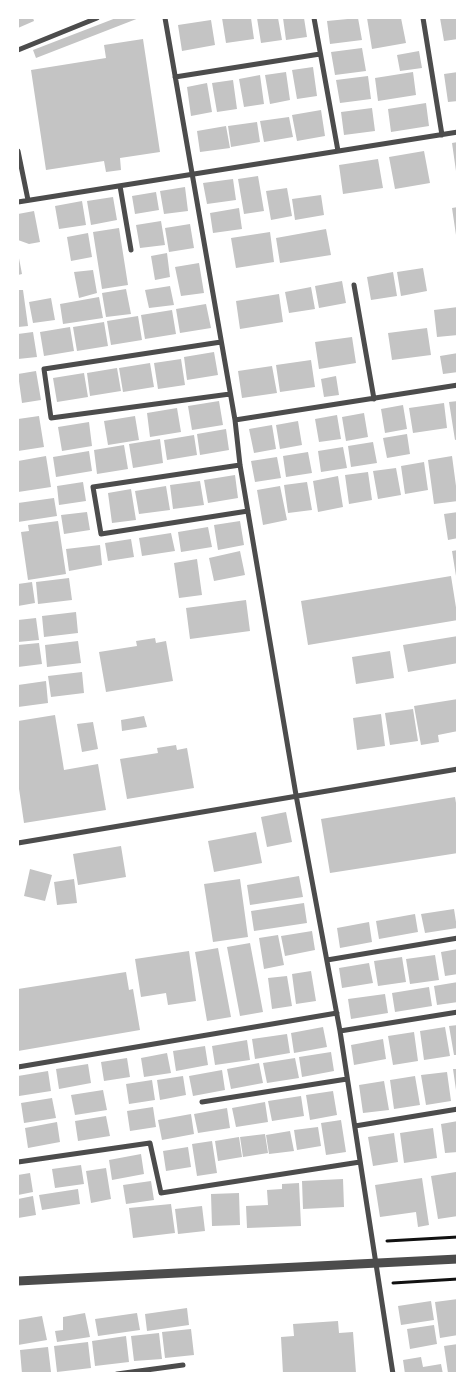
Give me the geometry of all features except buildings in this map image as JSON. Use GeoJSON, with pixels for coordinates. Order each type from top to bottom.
{"type":"FeatureCollection","features":[{"type":"Feature","properties":{"kind":"street"},"geometry":{"type":"LineString","coordinates":[[18,50],[97,18]]}},
{"type":"Feature","properties":{"kind":"street"},"geometry":{"type":"LineString","coordinates":[[164,18],[235,420],[240,465],[296,795],[337,1013],[393,1374]]}},
{"type":"Feature","properties":{"kind":"street"},"geometry":{"type":"LineString","coordinates":[[314,18],[338,151]]}},
{"type":"Feature","properties":{"kind":"street"},"geometry":{"type":"LineString","coordinates":[[423,18],[442,135]]}},
{"type":"Feature","properties":{"kind":"street"},"geometry":{"type":"LineString","coordinates":[[175,77],[320,54]]}},
{"type":"Feature","properties":{"kind":"street"},"geometry":{"type":"LineString","coordinates":[[18,202],[458,132]]}},
{"type":"Feature","properties":{"kind":"street"},"geometry":{"type":"LineString","coordinates":[[18,151],[28,200]]}},
{"type":"Feature","properties":{"kind":"street"},"geometry":{"type":"LineString","coordinates":[[120,186],[131,250]]}},
{"type":"Feature","properties":{"kind":"street"},"geometry":{"type":"LineString","coordinates":[[354,285],[374,399]]}},
{"type":"Feature","properties":{"kind":"street"},"geometry":{"type":"LineString","coordinates":[[221,342],[44,369],[52,418],[230,394]]}},
{"type":"Feature","properties":{"kind":"street"},"geometry":{"type":"LineString","coordinates":[[235,420],[458,385]]}},
{"type":"Feature","properties":{"kind":"street"},"geometry":{"type":"LineString","coordinates":[[240,465],[93,487],[101,534],[248,512]]}},
{"type":"Feature","properties":{"kind":"street"},"geometry":{"type":"LineString","coordinates":[[18,843],[458,769]]}},
{"type":"Feature","properties":{"kind":"street"},"geometry":{"type":"LineString","coordinates":[[327,960],[458,938]]}},
{"type":"Feature","properties":{"kind":"street"},"geometry":{"type":"LineString","coordinates":[[340,1031],[458,1012]]}},
{"type":"Feature","properties":{"kind":"street"},"geometry":{"type":"LineString","coordinates":[[18,1067],[337,1013]]}},
{"type":"Feature","properties":{"kind":"street"},"geometry":{"type":"LineString","coordinates":[[202,1102],[347,1078]]}},
{"type":"Feature","properties":{"kind":"street"},"geometry":{"type":"LineString","coordinates":[[355,1126],[458,1109]]}},
{"type":"Feature","properties":{"kind":"street"},"geometry":{"type":"LineString","coordinates":[[18,1162],[150,1143],[161,1193],[360,1162]]}},
{"type":"Feature","properties":{"kind":"street"},"geometry":{"type":"LineString","coordinates":[[18,1281],[458,1259]]}},
{"type":"Feature","properties":{"kind":"street"},"geometry":{"type":"LineString","coordinates":[[117,1374],[183,1366]]}},
{"type":"Feature","properties":{"kind":"path"},"geometry":{"type":"LineString","coordinates":[[374,1242],[458,1237]]}},
{"type":"Feature","properties":{"kind":"path"},"geometry":{"type":"LineString","coordinates":[[380,1284],[458,1279]]}}]}
